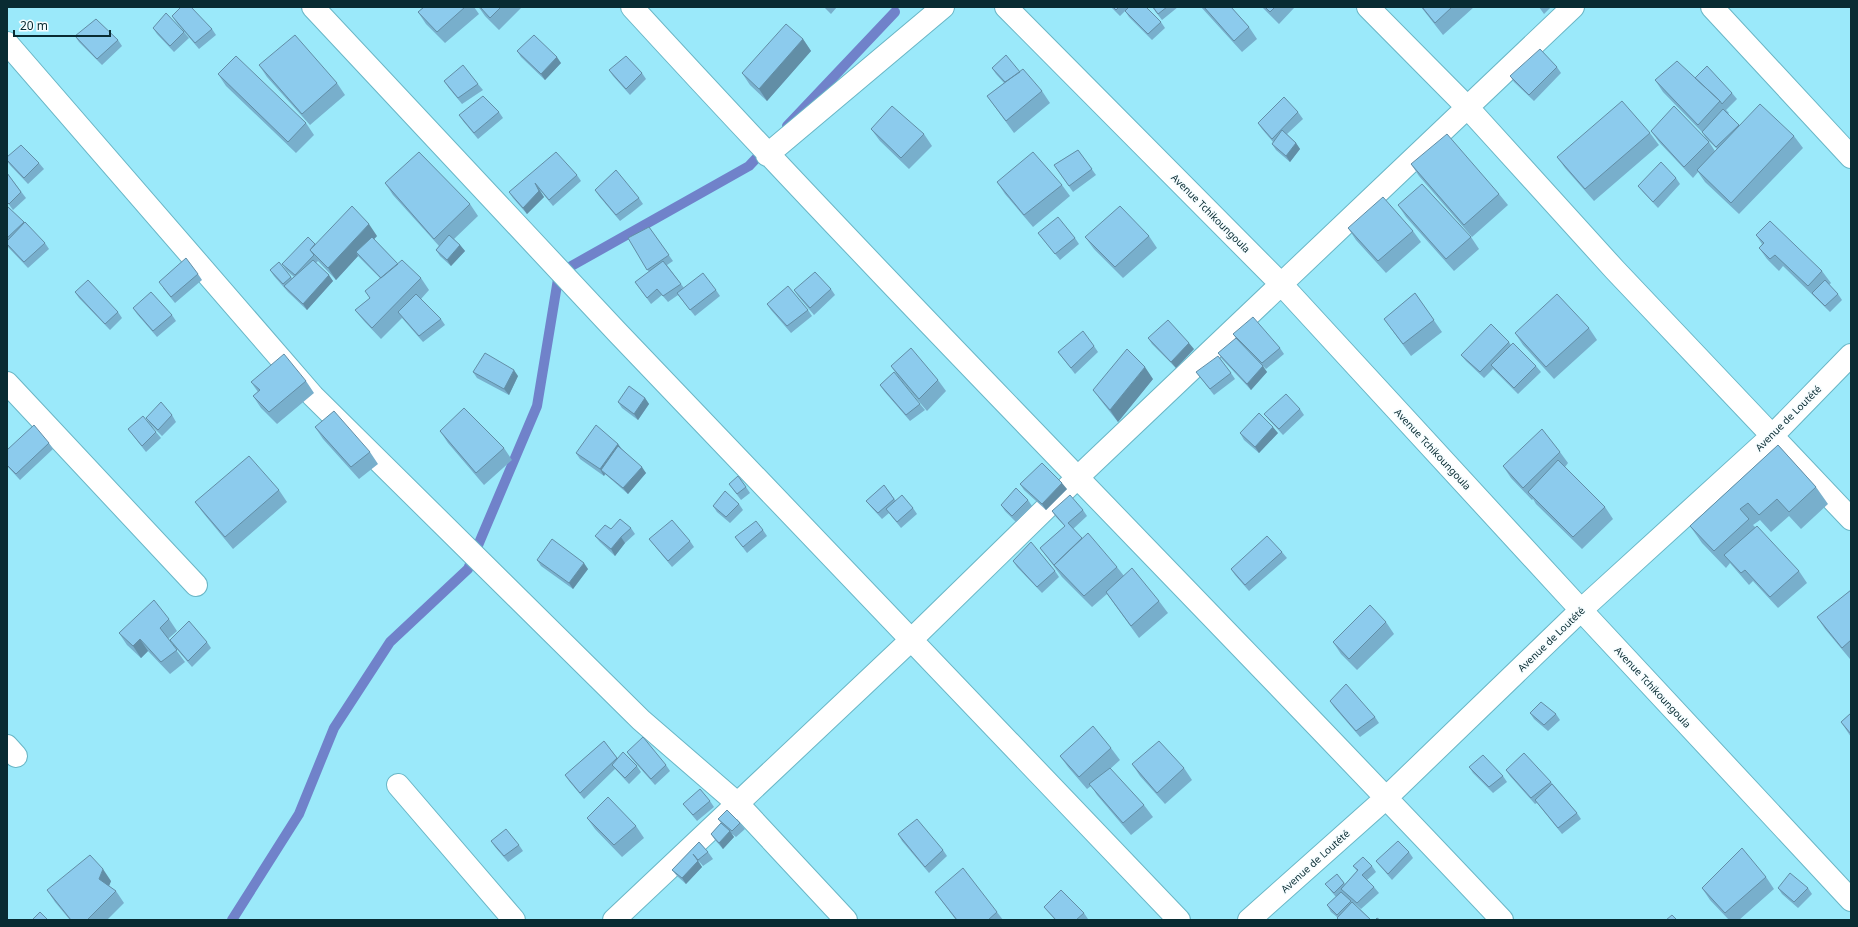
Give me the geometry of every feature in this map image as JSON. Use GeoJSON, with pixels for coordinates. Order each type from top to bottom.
{"type":"FeatureCollection","features":[{"type":"Feature","properties":{"kind":"street"},"geometry":{"type":"LineString","coordinates":[[313,7],[617,332],[1179,920]]}},
{"type":"Feature","properties":{"kind":"street"},"geometry":{"type":"LineString","coordinates":[[632,7],[767,154],[1502,920]]}},
{"type":"Feature","properties":{"kind":"street"},"geometry":{"type":"LineString","coordinates":[[767,154],[943,7]]}},
{"type":"Feature","properties":{"kind":"street","name":"Avenue Tchikoungoula"},"geometry":{"type":"LineString","coordinates":[[1006,7],[1282,285],[1581,610],[1851,900]]}},
{"type":"Feature","properties":{"kind":"street"},"geometry":{"type":"LineString","coordinates":[[1368,7],[1468,108],[1615,270],[1851,519]]}},
{"type":"Feature","properties":{"kind":"street"},"geometry":{"type":"LineString","coordinates":[[614,920],[911,640],[1077,478],[1282,285],[1573,7]]}},
{"type":"Feature","properties":{"kind":"street"},"geometry":{"type":"LineString","coordinates":[[1712,7],[1851,157]]}},
{"type":"Feature","properties":{"kind":"street"},"geometry":{"type":"LineString","coordinates":[[7,43],[312,396],[642,720],[738,804],[846,920]]}},
{"type":"Feature","properties":{"kind":"street","name":"Avenue de Loutété"},"geometry":{"type":"LineString","coordinates":[[1249,920],[1386,798],[1581,610],[1772,436],[1851,355]]}},
{"type":"Feature","properties":{"kind":"street"},"geometry":{"type":"LineString","coordinates":[[7,383],[196,585]]}},
{"type":"Feature","properties":{"kind":"street"},"geometry":{"type":"LineString","coordinates":[[398,785],[514,920]]}},
{"type":"Feature","properties":{"kind":"building"},"geometry":{"type":"Polygon","coordinates":[[[181,7],[191,7],[212,29],[195,43],[172,16],[181,7]]]}},
{"type":"Feature","properties":{"kind":"building"},"geometry":{"type":"Polygon","coordinates":[[[424,7],[465,7],[437,32],[418,12],[424,7]]]}},
{"type":"Feature","properties":{"kind":"building"},"geometry":{"type":"Polygon","coordinates":[[[480,7],[501,7],[490,18],[480,7]]]}},
{"type":"Feature","properties":{"kind":"building"},"geometry":{"type":"Polygon","coordinates":[[[1129,7],[1146,7],[1161,22],[1148,34],[1125,11],[1129,7]]]}},
{"type":"Feature","properties":{"kind":"building"},"geometry":{"type":"Polygon","coordinates":[[[1153,7],[1167,7],[1158,14],[1153,7]]]}},
{"type":"Feature","properties":{"kind":"building"},"geometry":{"type":"Polygon","coordinates":[[[1204,7],[1231,7],[1249,27],[1234,41],[1204,7]]]}},
{"type":"Feature","properties":{"kind":"building"},"geometry":{"type":"Polygon","coordinates":[[[1265,7],[1275,7],[1270,12],[1265,7]]]}},
{"type":"Feature","properties":{"kind":"building"},"geometry":{"type":"Polygon","coordinates":[[[1422,7],[1452,7],[1435,23],[1422,7]]]}},
{"type":"Feature","properties":{"kind":"building"},"geometry":{"type":"Polygon","coordinates":[[[166,13],[184,32],[170,46],[153,28],[166,13]]]}},
{"type":"Feature","properties":{"kind":"building"},"geometry":{"type":"Polygon","coordinates":[[[96,19],[118,40],[97,59],[75,36],[96,19]]]}},
{"type":"Feature","properties":{"kind":"building"},"geometry":{"type":"Polygon","coordinates":[[[786,24],[803,39],[759,89],[742,73],[786,24]]]}},
{"type":"Feature","properties":{"kind":"building"},"geometry":{"type":"Polygon","coordinates":[[[295,35],[337,83],[302,114],[259,65],[295,35]]]}},
{"type":"Feature","properties":{"kind":"building"},"geometry":{"type":"Polygon","coordinates":[[[534,35],[557,57],[541,74],[517,51],[534,35]]]}},
{"type":"Feature","properties":{"kind":"building"},"geometry":{"type":"Polygon","coordinates":[[[1540,49],[1557,67],[1529,95],[1510,76],[1540,49]]]}},
{"type":"Feature","properties":{"kind":"building"},"geometry":{"type":"Polygon","coordinates":[[[1006,55],[1020,72],[1005,82],[992,68],[1006,55]]]}},
{"type":"Feature","properties":{"kind":"building"},"geometry":{"type":"Polygon","coordinates":[[[236,56],[306,123],[288,142],[218,74],[236,56]]]}},
{"type":"Feature","properties":{"kind":"building"},"geometry":{"type":"Polygon","coordinates":[[[626,56],[642,73],[626,89],[609,70],[626,56]]]}},
{"type":"Feature","properties":{"kind":"building"},"geometry":{"type":"Polygon","coordinates":[[[1677,61],[1720,101],[1698,125],[1655,80],[1677,61]]]}},
{"type":"Feature","properties":{"kind":"building"},"geometry":{"type":"Polygon","coordinates":[[[463,65],[478,84],[458,98],[444,81],[463,65]]]}},
{"type":"Feature","properties":{"kind":"building"},"geometry":{"type":"Polygon","coordinates":[[[1707,66],[1732,93],[1722,104],[1695,78],[1707,66]]]}},
{"type":"Feature","properties":{"kind":"building"},"geometry":{"type":"Polygon","coordinates":[[[1023,69],[1042,91],[1006,121],[987,96],[1023,69]]]}},
{"type":"Feature","properties":{"kind":"building"},"geometry":{"type":"Polygon","coordinates":[[[483,96],[499,112],[474,133],[459,115],[483,96]]]}},
{"type":"Feature","properties":{"kind":"building"},"geometry":{"type":"Polygon","coordinates":[[[1284,97],[1298,112],[1272,139],[1258,123],[1284,97]]]}},
{"type":"Feature","properties":{"kind":"building"},"geometry":{"type":"Polygon","coordinates":[[[1622,101],[1650,133],[1585,189],[1557,157],[1622,101]]]}},
{"type":"Feature","properties":{"kind":"building"},"geometry":{"type":"Polygon","coordinates":[[[1760,104],[1794,136],[1731,203],[1697,170],[1760,104]]]}},
{"type":"Feature","properties":{"kind":"building"},"geometry":{"type":"Polygon","coordinates":[[[892,106],[924,134],[901,158],[871,129],[892,106]]]}},
{"type":"Feature","properties":{"kind":"building"},"geometry":{"type":"Polygon","coordinates":[[[1674,106],[1709,142],[1684,167],[1651,131],[1674,106]]]}},
{"type":"Feature","properties":{"kind":"building"},"geometry":{"type":"Polygon","coordinates":[[[1723,109],[1739,125],[1716,147],[1702,132],[1723,109]]]}},
{"type":"Feature","properties":{"kind":"building"},"geometry":{"type":"Polygon","coordinates":[[[1282,130],[1296,143],[1286,156],[1272,144],[1282,130]]]}},
{"type":"Feature","properties":{"kind":"building"},"geometry":{"type":"Polygon","coordinates":[[[1447,134],[1499,194],[1464,225],[1411,164],[1447,134]]]}},
{"type":"Feature","properties":{"kind":"building"},"geometry":{"type":"Polygon","coordinates":[[[21,145],[39,163],[24,178],[7,160],[7,157],[21,145]]]}},
{"type":"Feature","properties":{"kind":"building"},"geometry":{"type":"Polygon","coordinates":[[[1078,150],[1092,169],[1069,186],[1054,165],[1078,150]]]}},
{"type":"Feature","properties":{"kind":"building"},"geometry":{"type":"Polygon","coordinates":[[[419,152],[470,204],[434,239],[385,183],[419,152]]]}},
{"type":"Feature","properties":{"kind":"building"},"geometry":{"type":"Polygon","coordinates":[[[556,152],[577,175],[549,200],[535,183],[539,191],[523,208],[509,192],[556,152]]]}},
{"type":"Feature","properties":{"kind":"building"},"geometry":{"type":"Polygon","coordinates":[[[1033,152],[1062,185],[1024,215],[997,182],[1033,152]]]}},
{"type":"Feature","properties":{"kind":"building"},"geometry":{"type":"Polygon","coordinates":[[[1661,162],[1676,178],[1653,202],[1638,186],[1661,162]]]}},
{"type":"Feature","properties":{"kind":"building"},"geometry":{"type":"Polygon","coordinates":[[[616,170],[639,198],[616,215],[595,190],[616,170]]]}},
{"type":"Feature","properties":{"kind":"building"},"geometry":{"type":"Polygon","coordinates":[[[7,173],[21,192],[9,204],[7,202],[7,173]]]}},
{"type":"Feature","properties":{"kind":"building"},"geometry":{"type":"Polygon","coordinates":[[[1422,184],[1471,237],[1446,259],[1398,205],[1422,184]]]}},
{"type":"Feature","properties":{"kind":"building"},"geometry":{"type":"Polygon","coordinates":[[[1383,197],[1413,231],[1378,261],[1348,228],[1383,197]]]}},
{"type":"Feature","properties":{"kind":"building"},"geometry":{"type":"Polygon","coordinates":[[[7,206],[24,222],[7,238],[7,206]]]}},
{"type":"Feature","properties":{"kind":"building"},"geometry":{"type":"Polygon","coordinates":[[[352,206],[369,224],[328,268],[310,250],[352,206]]]}},
{"type":"Feature","properties":{"kind":"building"},"geometry":{"type":"Polygon","coordinates":[[[1120,206],[1149,236],[1115,267],[1085,237],[1120,206]]]}},
{"type":"Feature","properties":{"kind":"building"},"geometry":{"type":"Polygon","coordinates":[[[1058,217],[1075,238],[1055,254],[1038,233],[1058,217]]]}},
{"type":"Feature","properties":{"kind":"building"},"geometry":{"type":"Polygon","coordinates":[[[1770,221],[1822,271],[1808,286],[1775,255],[1770,259],[1759,248],[1764,243],[1756,235],[1770,221]]]}},
{"type":"Feature","properties":{"kind":"building"},"geometry":{"type":"Polygon","coordinates":[[[25,222],[45,243],[24,262],[7,244],[7,241],[25,222]]]}},
{"type":"Feature","properties":{"kind":"building"},"geometry":{"type":"Polygon","coordinates":[[[649,227],[669,255],[647,270],[628,238],[649,227]]]}},
{"type":"Feature","properties":{"kind":"building"},"geometry":{"type":"Polygon","coordinates":[[[449,235],[460,245],[447,260],[436,250],[449,235]]]}},
{"type":"Feature","properties":{"kind":"building"},"geometry":{"type":"Polygon","coordinates":[[[308,237],[315,244],[310,250],[314,255],[295,275],[282,264],[308,237]]]}},
{"type":"Feature","properties":{"kind":"building"},"geometry":{"type":"Polygon","coordinates":[[[372,237],[398,264],[381,278],[356,252],[372,237]]]}},
{"type":"Feature","properties":{"kind":"building"},"geometry":{"type":"Polygon","coordinates":[[[186,258],[198,274],[171,297],[159,282],[186,258]]]}},
{"type":"Feature","properties":{"kind":"building"},"geometry":{"type":"Polygon","coordinates":[[[313,260],[329,275],[303,304],[284,286],[313,260]]]}},
{"type":"Feature","properties":{"kind":"building"},"geometry":{"type":"Polygon","coordinates":[[[402,260],[421,278],[372,328],[355,310],[370,298],[365,291],[402,260]]]}},
{"type":"Feature","properties":{"kind":"building"},"geometry":{"type":"Polygon","coordinates":[[[663,261],[681,284],[663,296],[657,289],[647,298],[635,282],[663,261]]]}},
{"type":"Feature","properties":{"kind":"building"},"geometry":{"type":"Polygon","coordinates":[[[279,262],[291,277],[283,284],[270,270],[279,262]]]}},
{"type":"Feature","properties":{"kind":"building"},"geometry":{"type":"Polygon","coordinates":[[[815,272],[831,289],[810,308],[794,290],[815,272]]]}},
{"type":"Feature","properties":{"kind":"building"},"geometry":{"type":"Polygon","coordinates":[[[703,273],[716,290],[690,310],[677,293],[703,273]]]}},
{"type":"Feature","properties":{"kind":"building"},"geometry":{"type":"Polygon","coordinates":[[[88,280],[118,312],[105,324],[75,292],[88,280]]]}},
{"type":"Feature","properties":{"kind":"building"},"geometry":{"type":"Polygon","coordinates":[[[1825,280],[1838,294],[1825,306],[1812,293],[1825,280]]]}},
{"type":"Feature","properties":{"kind":"building"},"geometry":{"type":"Polygon","coordinates":[[[788,286],[808,310],[787,326],[767,304],[788,286]]]}},
{"type":"Feature","properties":{"kind":"building"},"geometry":{"type":"Polygon","coordinates":[[[151,292],[172,315],[153,331],[133,308],[151,292]]]}},
{"type":"Feature","properties":{"kind":"building"},"geometry":{"type":"Polygon","coordinates":[[[1415,293],[1434,320],[1403,344],[1384,319],[1415,293]]]}},
{"type":"Feature","properties":{"kind":"building"},"geometry":{"type":"Polygon","coordinates":[[[416,294],[441,319],[419,336],[398,312],[416,294]]]}},
{"type":"Feature","properties":{"kind":"building"},"geometry":{"type":"Polygon","coordinates":[[[1557,294],[1589,328],[1546,367],[1515,333],[1557,294]]]}},
{"type":"Feature","properties":{"kind":"building"},"geometry":{"type":"Polygon","coordinates":[[[1253,317],[1280,348],[1262,363],[1233,334],[1253,317]]]}},
{"type":"Feature","properties":{"kind":"building"},"geometry":{"type":"Polygon","coordinates":[[[1168,320],[1189,343],[1171,362],[1148,338],[1168,320]]]}},
{"type":"Feature","properties":{"kind":"building"},"geometry":{"type":"Polygon","coordinates":[[[1491,324],[1509,342],[1480,372],[1461,355],[1491,324]]]}},
{"type":"Feature","properties":{"kind":"building"},"geometry":{"type":"Polygon","coordinates":[[[1083,331],[1094,346],[1071,368],[1058,352],[1083,331]]]}},
{"type":"Feature","properties":{"kind":"building"},"geometry":{"type":"Polygon","coordinates":[[[1236,338],[1263,366],[1247,384],[1218,353],[1236,338]]]}},
{"type":"Feature","properties":{"kind":"building"},"geometry":{"type":"Polygon","coordinates":[[[1513,343],[1536,366],[1514,388],[1491,365],[1513,343]]]}},
{"type":"Feature","properties":{"kind":"building"},"geometry":{"type":"Polygon","coordinates":[[[911,348],[938,380],[919,399],[891,366],[911,348]]]}},
{"type":"Feature","properties":{"kind":"building"},"geometry":{"type":"Polygon","coordinates":[[[1127,349],[1145,367],[1110,410],[1093,390],[1127,349]]]}},
{"type":"Feature","properties":{"kind":"building"},"geometry":{"type":"Polygon","coordinates":[[[485,353],[514,370],[504,389],[473,372],[485,353]]]}},
{"type":"Feature","properties":{"kind":"building"},"geometry":{"type":"Polygon","coordinates":[[[284,354],[306,381],[269,412],[253,396],[260,390],[251,382],[284,354]]]}},
{"type":"Feature","properties":{"kind":"building"},"geometry":{"type":"Polygon","coordinates":[[[1218,356],[1231,373],[1210,389],[1196,372],[1218,356]]]}},
{"type":"Feature","properties":{"kind":"building"},"geometry":{"type":"Polygon","coordinates":[[[894,372],[920,404],[906,415],[880,385],[894,372]]]}},
{"type":"Feature","properties":{"kind":"building"},"geometry":{"type":"Polygon","coordinates":[[[629,386],[645,398],[634,414],[618,402],[629,386]]]}},
{"type":"Feature","properties":{"kind":"building"},"geometry":{"type":"Polygon","coordinates":[[[1286,394],[1300,409],[1279,429],[1264,414],[1286,394]]]}},
{"type":"Feature","properties":{"kind":"building"},"geometry":{"type":"Polygon","coordinates":[[[161,402],[172,415],[158,430],[146,418],[161,402]]]}},
{"type":"Feature","properties":{"kind":"building"},"geometry":{"type":"Polygon","coordinates":[[[464,408],[504,448],[476,473],[440,431],[464,408]]]}},
{"type":"Feature","properties":{"kind":"building"},"geometry":{"type":"Polygon","coordinates":[[[334,411],[370,452],[351,467],[315,427],[334,411]]]}},
{"type":"Feature","properties":{"kind":"building"},"geometry":{"type":"Polygon","coordinates":[[[1259,413],[1273,427],[1255,447],[1240,433],[1259,413]]]}},
{"type":"Feature","properties":{"kind":"building"},"geometry":{"type":"Polygon","coordinates":[[[143,416],[156,432],[142,446],[128,429],[143,416]]]}},
{"type":"Feature","properties":{"kind":"building"},"geometry":{"type":"Polygon","coordinates":[[[34,425],[49,443],[16,474],[7,465],[7,450],[34,425]]]}},
{"type":"Feature","properties":{"kind":"building"},"geometry":{"type":"Polygon","coordinates":[[[596,425],[618,444],[600,469],[576,453],[596,425]]]}},
{"type":"Feature","properties":{"kind":"building"},"geometry":{"type":"Polygon","coordinates":[[[1542,429],[1560,452],[1523,488],[1503,466],[1542,429]]]}},
{"type":"Feature","properties":{"kind":"building"},"geometry":{"type":"Polygon","coordinates":[[[1778,445],[1816,487],[1789,512],[1777,499],[1759,515],[1748,503],[1740,509],[1749,519],[1714,551],[1690,526],[1778,445]]]}},
{"type":"Feature","properties":{"kind":"building"},"geometry":{"type":"Polygon","coordinates":[[[618,446],[642,467],[623,488],[601,470],[618,446]]]}},
{"type":"Feature","properties":{"kind":"building"},"geometry":{"type":"Polygon","coordinates":[[[249,456],[279,490],[225,537],[195,502],[249,456]]]}},
{"type":"Feature","properties":{"kind":"building"},"geometry":{"type":"Polygon","coordinates":[[[1558,460],[1605,507],[1573,537],[1528,492],[1558,460]]]}},
{"type":"Feature","properties":{"kind":"building"},"geometry":{"type":"Polygon","coordinates":[[[1042,463],[1062,483],[1042,504],[1020,484],[1042,463]]]}},
{"type":"Feature","properties":{"kind":"building"},"geometry":{"type":"Polygon","coordinates":[[[738,476],[746,487],[737,494],[729,484],[738,476]]]}},
{"type":"Feature","properties":{"kind":"building"},"geometry":{"type":"Polygon","coordinates":[[[884,485],[894,499],[878,513],[866,501],[884,485]]]}},
{"type":"Feature","properties":{"kind":"building"},"geometry":{"type":"Polygon","coordinates":[[[1016,488],[1028,500],[1012,516],[1001,505],[1016,488]]]}},
{"type":"Feature","properties":{"kind":"building"},"geometry":{"type":"Polygon","coordinates":[[[725,491],[739,504],[726,517],[713,506],[725,491]]]}},
{"type":"Feature","properties":{"kind":"building"},"geometry":{"type":"Polygon","coordinates":[[[902,495],[913,508],[897,522],[886,509],[902,495]]]}},
{"type":"Feature","properties":{"kind":"building"},"geometry":{"type":"Polygon","coordinates":[[[1070,495],[1083,510],[1068,523],[1082,538],[1054,565],[1040,548],[1065,526],[1052,511],[1070,495]]]}},
{"type":"Feature","properties":{"kind":"building"},"geometry":{"type":"Polygon","coordinates":[[[620,519],[631,528],[611,549],[595,536],[605,525],[611,529],[620,519]]]}},
{"type":"Feature","properties":{"kind":"building"},"geometry":{"type":"Polygon","coordinates":[[[672,520],[690,541],[668,561],[649,539],[672,520]]]}},
{"type":"Feature","properties":{"kind":"building"},"geometry":{"type":"Polygon","coordinates":[[[756,521],[763,530],[743,547],[735,537],[756,521]]]}},
{"type":"Feature","properties":{"kind":"building"},"geometry":{"type":"Polygon","coordinates":[[[1757,526],[1799,571],[1770,597],[1745,570],[1741,573],[1724,555],[1757,526]]]}},
{"type":"Feature","properties":{"kind":"building"},"geometry":{"type":"Polygon","coordinates":[[[1088,533],[1117,567],[1084,596],[1054,565],[1088,533]]]}},
{"type":"Feature","properties":{"kind":"building"},"geometry":{"type":"Polygon","coordinates":[[[1267,536],[1282,552],[1245,585],[1231,569],[1267,536]]]}},
{"type":"Feature","properties":{"kind":"building"},"geometry":{"type":"Polygon","coordinates":[[[552,539],[584,563],[569,583],[537,560],[552,539]]]}},
{"type":"Feature","properties":{"kind":"building"},"geometry":{"type":"Polygon","coordinates":[[[1031,542],[1055,571],[1037,587],[1013,561],[1031,542]]]}},
{"type":"Feature","properties":{"kind":"building"},"geometry":{"type":"Polygon","coordinates":[[[1132,568],[1159,601],[1131,626],[1106,592],[1132,568]]]}},
{"type":"Feature","properties":{"kind":"building"},"geometry":{"type":"Polygon","coordinates":[[[1851,590],[1851,640],[1842,648],[1817,617],[1851,590]]]}},
{"type":"Feature","properties":{"kind":"building"},"geometry":{"type":"Polygon","coordinates":[[[154,600],[169,619],[160,628],[177,650],[161,662],[140,639],[133,646],[119,633],[154,600]]]}},
{"type":"Feature","properties":{"kind":"building"},"geometry":{"type":"Polygon","coordinates":[[[1370,605],[1386,622],[1349,659],[1333,642],[1370,605]]]}},
{"type":"Feature","properties":{"kind":"building"},"geometry":{"type":"Polygon","coordinates":[[[189,621],[207,642],[188,661],[170,640],[189,621]]]}},
{"type":"Feature","properties":{"kind":"building"},"geometry":{"type":"Polygon","coordinates":[[[1346,684],[1375,717],[1356,731],[1330,701],[1346,684]]]}},
{"type":"Feature","properties":{"kind":"building"},"geometry":{"type":"Polygon","coordinates":[[[1541,702],[1556,714],[1544,725],[1530,713],[1541,702]]]}},
{"type":"Feature","properties":{"kind":"building"},"geometry":{"type":"Polygon","coordinates":[[[1851,713],[1851,734],[1841,722],[1851,713]]]}},
{"type":"Feature","properties":{"kind":"building"},"geometry":{"type":"Polygon","coordinates":[[[1093,726],[1111,748],[1079,777],[1060,756],[1093,726]]]}},
{"type":"Feature","properties":{"kind":"building"},"geometry":{"type":"Polygon","coordinates":[[[643,737],[666,765],[651,779],[627,752],[643,737]]]}},
{"type":"Feature","properties":{"kind":"building"},"geometry":{"type":"Polygon","coordinates":[[[604,741],[617,758],[580,793],[565,775],[604,741]]]}},
{"type":"Feature","properties":{"kind":"building"},"geometry":{"type":"Polygon","coordinates":[[[1159,741],[1184,768],[1157,793],[1132,764],[1159,741]]]}},
{"type":"Feature","properties":{"kind":"building"},"geometry":{"type":"Polygon","coordinates":[[[623,752],[637,766],[625,778],[612,765],[623,752]]]}},
{"type":"Feature","properties":{"kind":"building"},"geometry":{"type":"Polygon","coordinates":[[[1524,753],[1551,782],[1531,798],[1506,770],[1524,753]]]}},
{"type":"Feature","properties":{"kind":"building"},"geometry":{"type":"Polygon","coordinates":[[[1483,755],[1503,776],[1489,787],[1469,767],[1483,755]]]}},
{"type":"Feature","properties":{"kind":"building"},"geometry":{"type":"Polygon","coordinates":[[[1110,768],[1144,805],[1123,823],[1089,784],[1110,768]]]}},
{"type":"Feature","properties":{"kind":"building"},"geometry":{"type":"Polygon","coordinates":[[[1552,784],[1577,813],[1558,828],[1535,800],[1552,784]]]}},
{"type":"Feature","properties":{"kind":"building"},"geometry":{"type":"Polygon","coordinates":[[[700,789],[710,801],[693,815],[683,804],[700,789]]]}},
{"type":"Feature","properties":{"kind":"building"},"geometry":{"type":"Polygon","coordinates":[[[608,797],[636,826],[614,845],[587,818],[608,797]]]}},
{"type":"Feature","properties":{"kind":"building"},"geometry":{"type":"Polygon","coordinates":[[[727,810],[740,823],[732,831],[718,819],[727,810]]]}},
{"type":"Feature","properties":{"kind":"building"},"geometry":{"type":"Polygon","coordinates":[[[917,819],[943,850],[925,867],[898,834],[917,819]]]}},
{"type":"Feature","properties":{"kind":"building"},"geometry":{"type":"Polygon","coordinates":[[[721,823],[730,831],[719,843],[711,834],[721,823]]]}},
{"type":"Feature","properties":{"kind":"building"},"geometry":{"type":"Polygon","coordinates":[[[506,829],[519,845],[504,856],[491,841],[506,829]]]}},
{"type":"Feature","properties":{"kind":"building"},"geometry":{"type":"Polygon","coordinates":[[[1398,841],[1409,852],[1388,874],[1376,861],[1398,841]]]}},
{"type":"Feature","properties":{"kind":"building"},"geometry":{"type":"Polygon","coordinates":[[[699,842],[708,852],[698,860],[693,854],[698,861],[682,878],[672,870],[699,842]]]}},
{"type":"Feature","properties":{"kind":"building"},"geometry":{"type":"Polygon","coordinates":[[[1742,848],[1766,877],[1725,913],[1702,888],[1742,848]]]}},
{"type":"Feature","properties":{"kind":"building"},"geometry":{"type":"Polygon","coordinates":[[[90,855],[103,869],[99,879],[116,891],[87,920],[71,920],[47,890],[90,855]]]}},
{"type":"Feature","properties":{"kind":"building"},"geometry":{"type":"Polygon","coordinates":[[[1363,857],[1372,866],[1362,875],[1374,887],[1357,903],[1341,889],[1358,870],[1353,866],[1363,857]]]}},
{"type":"Feature","properties":{"kind":"building"},"geometry":{"type":"Polygon","coordinates":[[[963,868],[997,912],[988,920],[957,920],[935,892],[963,868]]]}},
{"type":"Feature","properties":{"kind":"building"},"geometry":{"type":"Polygon","coordinates":[[[1790,873],[1808,888],[1794,902],[1778,888],[1790,873]]]}},
{"type":"Feature","properties":{"kind":"building"},"geometry":{"type":"Polygon","coordinates":[[[1337,874],[1344,883],[1334,893],[1325,884],[1337,874]]]}},
{"type":"Feature","properties":{"kind":"building"},"geometry":{"type":"Polygon","coordinates":[[[1061,890],[1084,913],[1076,920],[1056,920],[1044,907],[1061,890]]]}},
{"type":"Feature","properties":{"kind":"building"},"geometry":{"type":"Polygon","coordinates":[[[1341,892],[1351,901],[1337,915],[1327,905],[1341,892]]]}},
{"type":"Feature","properties":{"kind":"building"},"geometry":{"type":"Polygon","coordinates":[[[1352,902],[1371,920],[1339,920],[1337,918],[1352,902]]]}},
{"type":"Feature","properties":{"kind":"building"},"geometry":{"type":"Polygon","coordinates":[[[40,912],[48,920],[32,920],[40,912]]]}},
{"type":"Feature","properties":{"kind":"building"},"geometry":{"type":"Polygon","coordinates":[[[1672,915],[1677,920],[1666,920],[1672,915]]]}},
{"type":"Feature","properties":{"kind":"waterway"},"geometry":{"type":"LineString","coordinates":[[787,126],[895,12]]}},
{"type":"Feature","properties":{"kind":"waterway"},"geometry":{"type":"LineString","coordinates":[[232,920],[299,814],[334,728],[390,642],[468,569],[537,406],[559,273],[749,166],[766,148]]}}]}
